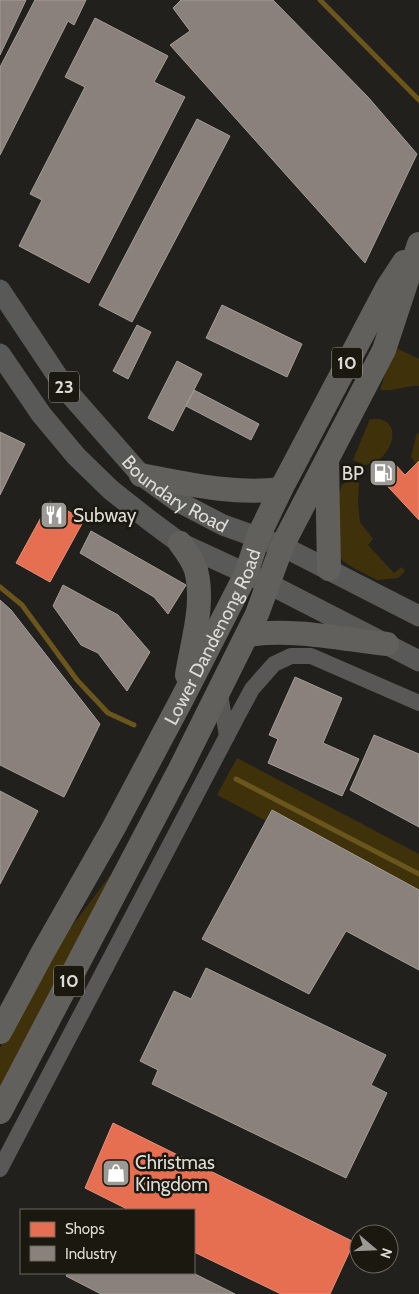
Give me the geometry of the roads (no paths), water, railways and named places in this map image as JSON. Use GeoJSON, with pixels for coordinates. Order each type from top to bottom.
{"type":"FeatureCollection","features":[{"type":"Feature","properties":{"kind":"highway","name":"Lower Dandenong Road"},"geometry":{"type":"LineString","coordinates":[[0,1112],[155,817],[247,635],[269,584],[282,546],[384,350],[419,242]]}},
{"type":"Feature","properties":{"kind":"highway","name":"Lower Dandenong Road"},"geometry":{"type":"LineString","coordinates":[[0,1032],[43,952],[113,830],[182,699],[246,574],[258,537],[281,489],[387,288],[419,242]]}},
{"type":"Feature","properties":{"kind":"highway"},"geometry":{"type":"LineString","coordinates":[[327,460],[329,569]]}},
{"type":"Feature","properties":{"kind":"highway"},"geometry":{"type":"LineString","coordinates":[[141,475],[205,488],[248,491],[281,489]]}},
{"type":"Feature","properties":{"kind":"highway"},"geometry":{"type":"LineString","coordinates":[[180,543],[196,568],[199,585],[198,609],[182,699]]}},
{"type":"Feature","properties":{"kind":"highway"},"geometry":{"type":"LineString","coordinates":[[247,635],[267,633],[299,634],[387,644]]}},
{"type":"Feature","properties":{"kind":"main road","name":"Boundary Road"},"geometry":{"type":"LineString","coordinates":[[0,290],[68,392],[141,475],[177,501],[223,525],[282,546],[419,616]]}},
{"type":"Feature","properties":{"kind":"main road","name":"Boundary Road"},"geometry":{"type":"LineString","coordinates":[[0,354],[41,414],[76,456],[111,490],[180,543],[269,584],[419,661]]}},
{"type":"Feature","properties":{"kind":"street"},"geometry":{"type":"LineString","coordinates":[[0,1169],[227,736],[252,690],[274,664],[291,656],[311,656],[419,703]]}},
{"type":"Feature","properties":{"kind":"street","name":"Lower Dandenong Road"},"geometry":{"type":"LineString","coordinates":[[219,688],[227,736]]}},
{"type":"Feature","properties":{"kind":"waterway"},"geometry":{"type":"LineString","coordinates":[[320,0],[419,100]]}},
{"type":"Feature","properties":{"kind":"waterway"},"geometry":{"type":"LineString","coordinates":[[0,587],[22,605],[77,680],[108,713],[134,725]]}},
{"type":"Feature","properties":{"kind":"waterway"},"geometry":{"type":"LineString","coordinates":[[236,779],[419,874]]}},
{"type":"Feature","properties":{"kind":"place","name":"BP"},"geometry":{"type":"Point","coordinates":[383,473]}},
{"type":"Feature","properties":{"kind":"place","name":"Subway"},"geometry":{"type":"Point","coordinates":[54,515]}},
{"type":"Feature","properties":{"kind":"place","name":"Christmas Kingdom"},"geometry":{"type":"Point","coordinates":[116,1173]}}]}
